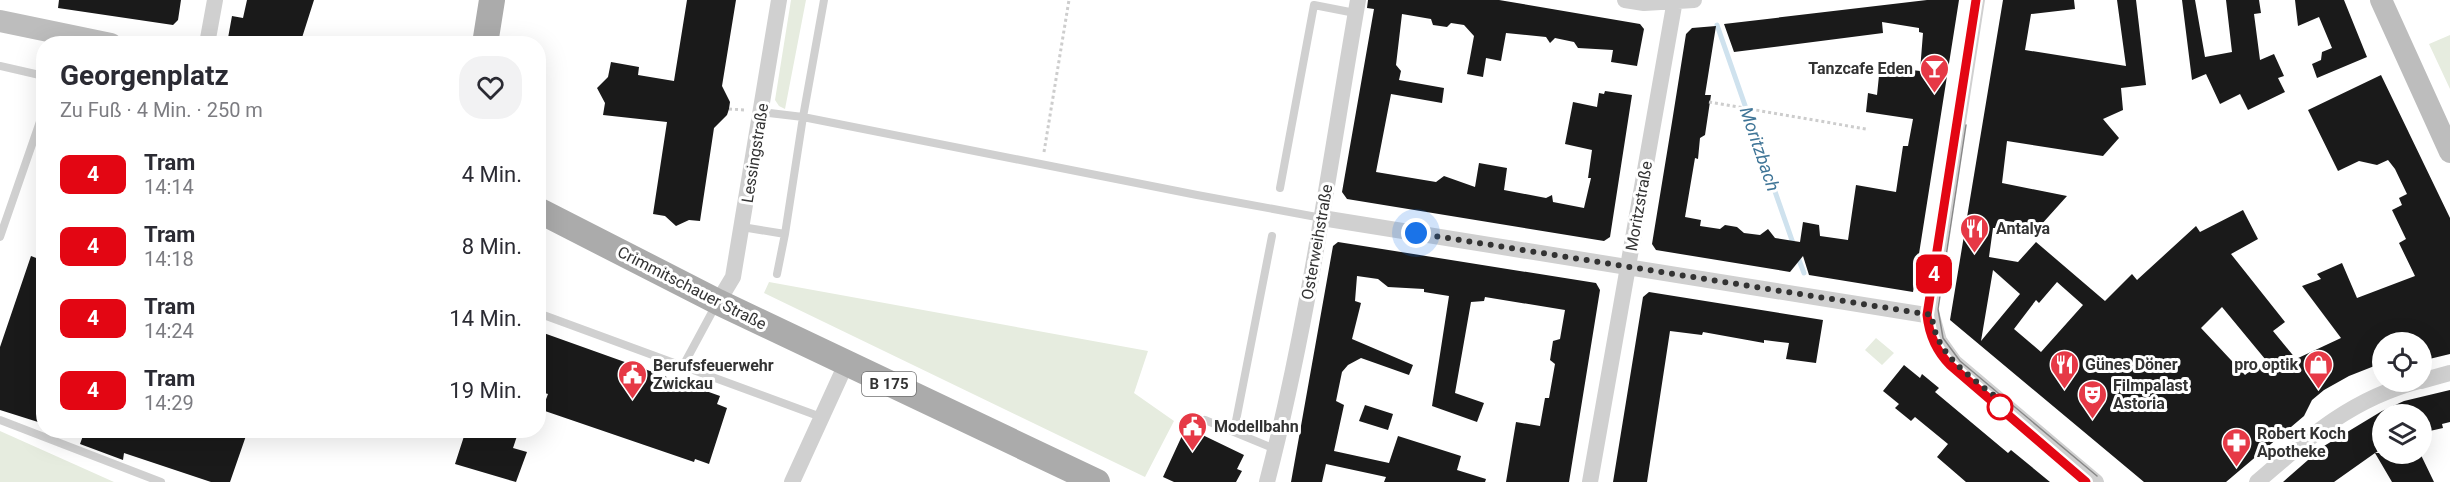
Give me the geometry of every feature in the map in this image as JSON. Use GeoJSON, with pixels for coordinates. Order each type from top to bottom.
{"type":"FeatureCollection","features":[{"type":"Feature","properties":{"kind":"main road"},"geometry":{"type":"LineString","coordinates":[[486,36],[492,0]]}},
{"type":"Feature","properties":{"kind":"main road"},"geometry":{"type":"LineString","coordinates":[[2381,0],[2450,152]]}},
{"type":"Feature","properties":{"kind":"main road"},"geometry":{"type":"LineString","coordinates":[[0,21],[54,36]]}},
{"type":"Feature","properties":{"kind":"main road","name":"Crimmitschauer Straße"},"geometry":{"type":"LineString","coordinates":[[546,214],[718,302],[1097,482]]}},
{"type":"Feature","properties":{"kind":"street"},"geometry":{"type":"LineString","coordinates":[[208,36],[215,0]]}},
{"type":"Feature","properties":{"kind":"street","name":"Lessingstraße"},"geometry":{"type":"LineString","coordinates":[[718,302],[733,277],[779,0]]}},
{"type":"Feature","properties":{"kind":"street"},"geometry":{"type":"LineString","coordinates":[[1625,0],[1644,3],[1694,0]]}},
{"type":"Feature","properties":{"kind":"street","name":"Moritzstraße"},"geometry":{"type":"LineString","coordinates":[[1590,482],[1675,1]]}},
{"type":"Feature","properties":{"kind":"street","name":"Osterweihstraße"},"geometry":{"type":"LineString","coordinates":[[1267,482],[1286,413],[1322,218],[1357,7]]}},
{"type":"Feature","properties":{"kind":"street"},"geometry":{"type":"LineString","coordinates":[[1322,218],[1932,315],[1939,341],[1954,362],[2099,479]]}},
{"type":"Feature","properties":{"kind":"street"},"geometry":{"type":"LineString","coordinates":[[792,482],[846,364]]}},
{"type":"Feature","properties":{"kind":"street"},"geometry":{"type":"LineString","coordinates":[[2432,378],[2450,373]]}},
{"type":"Feature","properties":{"kind":"street"},"geometry":{"type":"LineString","coordinates":[[2257,482],[2316,431],[2372,396],[2385,392]]}},
{"type":"Feature","properties":{"kind":"lane"},"geometry":{"type":"LineString","coordinates":[[777,274],[824,0]]}},
{"type":"Feature","properties":{"kind":"lane"},"geometry":{"type":"LineString","coordinates":[[1932,315],[1981,0]]}},
{"type":"Feature","properties":{"kind":"lane"},"geometry":{"type":"LineString","coordinates":[[1280,188],[1314,5],[1357,7]]}},
{"type":"Feature","properties":{"kind":"lane"},"geometry":{"type":"LineString","coordinates":[[0,66],[36,74]]}},
{"type":"Feature","properties":{"kind":"lane"},"geometry":{"type":"LineString","coordinates":[[761,112],[803,117],[1322,218]]}},
{"type":"Feature","properties":{"kind":"lane"},"geometry":{"type":"LineString","coordinates":[[0,237],[36,134]]}},
{"type":"Feature","properties":{"kind":"lane"},"geometry":{"type":"LineString","coordinates":[[742,227],[785,234]]}},
{"type":"Feature","properties":{"kind":"lane"},"geometry":{"type":"LineString","coordinates":[[1234,431],[1272,236]]}},
{"type":"Feature","properties":{"kind":"lane"},"geometry":{"type":"LineString","coordinates":[[682,366],[718,302]]}},
{"type":"Feature","properties":{"kind":"lane"},"geometry":{"type":"LineString","coordinates":[[546,316],[821,417]]}},
{"type":"Feature","properties":{"kind":"lane"},"geometry":{"type":"LineString","coordinates":[[0,420],[36,434]]}},
{"type":"Feature","properties":{"kind":"lane"},"geometry":{"type":"LineString","coordinates":[[1205,420],[1275,449]]}},
{"type":"Feature","properties":{"kind":"lane"},"geometry":{"type":"LineString","coordinates":[[47,438],[161,482]]}},
{"type":"Feature","properties":{"kind":"path"},"geometry":{"type":"LineString","coordinates":[[1042,165],[1069,0]]}},
{"type":"Feature","properties":{"kind":"path"},"geometry":{"type":"LineString","coordinates":[[1709,102],[1866,129]]}},
{"type":"Feature","properties":{"kind":"shaded area"},"geometry":{"type":"Polygon","coordinates":[[[791,0],[806,0],[785,109],[775,100],[791,0]]]}},
{"type":"Feature","properties":{"kind":"shaded area"},"geometry":{"type":"Polygon","coordinates":[[[2450,35],[2450,89],[2429,44],[2450,35]]]}},
{"type":"Feature","properties":{"kind":"shaded area"},"geometry":{"type":"Polygon","coordinates":[[[769,282],[1148,351],[1134,393],[1174,421],[1145,477],[764,293],[769,282]]]}},
{"type":"Feature","properties":{"kind":"shaded area"},"geometry":{"type":"Polygon","coordinates":[[[1876,338],[1894,353],[1882,365],[1865,350],[1876,338]]]}},
{"type":"Feature","properties":{"kind":"shaded area"},"geometry":{"type":"Polygon","coordinates":[[[0,431],[114,482],[0,482],[0,431]]]}},
{"type":"Feature","properties":{"kind":"building"},"geometry":{"type":"Polygon","coordinates":[[[59,0],[181,0],[178,20],[173,25],[58,8],[59,0]]]}},
{"type":"Feature","properties":{"kind":"building"},"geometry":{"type":"Polygon","coordinates":[[[247,0],[314,0],[303,36],[228,36],[232,16],[243,18],[247,0]]]}},
{"type":"Feature","properties":{"kind":"building"},"geometry":{"type":"Polygon","coordinates":[[[687,0],[736,0],[722,86],[730,102],[729,109],[727,115],[714,128],[700,221],[689,220],[676,226],[665,216],[653,214],[667,122],[603,115],[605,103],[597,88],[608,77],[611,62],[639,67],[638,75],[674,81],[687,0]]]}},
{"type":"Feature","properties":{"kind":"building"},"geometry":{"type":"Polygon","coordinates":[[[1368,0],[1499,0],[1640,24],[1644,29],[1637,66],[1611,62],[1613,50],[1578,48],[1574,42],[1555,38],[1550,43],[1546,37],[1506,33],[1501,61],[1486,58],[1483,77],[1467,74],[1474,36],[1464,25],[1451,23],[1447,27],[1433,25],[1431,19],[1402,14],[1396,65],[1401,71],[1399,80],[1444,88],[1442,103],[1391,94],[1376,172],[1436,182],[1444,176],[1475,187],[1479,163],[1507,168],[1504,190],[1546,198],[1552,195],[1553,202],[1584,208],[1591,178],[1588,178],[1592,150],[1565,144],[1573,102],[1597,107],[1599,93],[1604,94],[1605,91],[1632,95],[1610,237],[1604,241],[1347,199],[1342,192],[1374,9],[1367,8],[1368,0]]]}},
{"type":"Feature","properties":{"kind":"building"},"geometry":{"type":"Polygon","coordinates":[[[1927,0],[1959,0],[1913,292],[1809,275],[1803,256],[1790,272],[1656,250],[1652,244],[1686,34],[1692,28],[1716,26],[1705,95],[1711,95],[1705,135],[1700,138],[1698,159],[1695,158],[1685,217],[1701,220],[1700,226],[1720,229],[1725,225],[1737,227],[1744,233],[1760,235],[1768,229],[1775,238],[1800,242],[1803,222],[1819,225],[1820,236],[1848,240],[1856,185],[1896,192],[1903,146],[1908,146],[1913,119],[1866,112],[1868,93],[1877,95],[1880,66],[1920,71],[1923,33],[1919,32],[1919,28],[1882,22],[1883,33],[1734,52],[1724,24],[1927,0]]]}},
{"type":"Feature","properties":{"kind":"building"},"geometry":{"type":"Polygon","coordinates":[[[2003,0],[2074,0],[2075,9],[2031,14],[2025,50],[2126,66],[2117,0],[2136,0],[2146,85],[2121,88],[2123,110],[2103,119],[2119,138],[2103,156],[2007,141],[2002,183],[2067,196],[2040,226],[2000,220],[1998,228],[1993,228],[1989,257],[2018,262],[2036,242],[2105,301],[2132,274],[2137,280],[2196,226],[2200,232],[2243,210],[2258,239],[2231,254],[2285,322],[2273,331],[2296,359],[2341,338],[2302,286],[2321,279],[2317,274],[2342,263],[2357,298],[2415,276],[2399,243],[2406,239],[2392,210],[2402,205],[2399,198],[2407,194],[2395,169],[2388,160],[2377,165],[2359,161],[2338,171],[2308,110],[2381,75],[2450,218],[2450,354],[2432,358],[2432,332],[2372,332],[2372,367],[2324,390],[2312,400],[2304,416],[2226,482],[2144,482],[1950,320],[2003,0]],[[1993,270],[1981,341],[2020,294],[1993,270]],[[2057,282],[2039,303],[2036,300],[2014,329],[2041,352],[2083,305],[2057,282]],[[2222,307],[2201,328],[2245,375],[2265,359],[2222,307]]]}},
{"type":"Feature","properties":{"kind":"building"},"geometry":{"type":"Polygon","coordinates":[[[2182,0],[2195,0],[2205,57],[2232,52],[2226,0],[2259,0],[2261,13],[2254,14],[2260,60],[2274,54],[2284,76],[2278,78],[2285,92],[2248,110],[2240,94],[2220,104],[2206,74],[2192,80],[2182,0]]]}},
{"type":"Feature","properties":{"kind":"building"},"geometry":{"type":"Polygon","coordinates":[[[2295,0],[2344,0],[2367,57],[2317,78],[2312,64],[2321,60],[2322,52],[2332,48],[2319,17],[2298,26],[2295,0]]]}},
{"type":"Feature","properties":{"kind":"building"},"geometry":{"type":"Polygon","coordinates":[[[1338,242],[1596,283],[1600,290],[1569,482],[1506,482],[1516,422],[1540,426],[1545,398],[1549,398],[1555,364],[1550,360],[1553,341],[1560,339],[1565,310],[1485,297],[1484,301],[1471,302],[1455,393],[1484,403],[1477,422],[1432,406],[1449,296],[1424,292],[1424,289],[1388,287],[1378,279],[1357,276],[1355,301],[1361,303],[1352,339],[1413,365],[1409,375],[1361,358],[1348,365],[1342,372],[1336,401],[1344,405],[1334,451],[1389,463],[1398,436],[1461,456],[1457,470],[1486,479],[1485,482],[1384,482],[1386,477],[1326,464],[1322,482],[1291,482],[1333,246],[1338,242]]]}},
{"type":"Feature","properties":{"kind":"building"},"geometry":{"type":"Polygon","coordinates":[[[31,256],[36,258],[36,421],[0,410],[0,347],[31,256]]]}},
{"type":"Feature","properties":{"kind":"building"},"geometry":{"type":"Polygon","coordinates":[[[1649,292],[1823,320],[1816,363],[1786,359],[1789,343],[1764,340],[1764,343],[1703,332],[1702,335],[1670,331],[1647,482],[1613,482],[1643,297],[1649,292]]]}},
{"type":"Feature","properties":{"kind":"building","name":"Berufsfeuerwehr Zwickau"},"geometry":{"type":"Polygon","coordinates":[[[546,334],[720,396],[717,404],[727,408],[709,464],[695,459],[694,462],[546,411],[548,394],[546,393],[546,334]]]}},
{"type":"Feature","properties":{"kind":"building"},"geometry":{"type":"Polygon","coordinates":[[[1904,365],[1920,378],[1922,374],[1939,388],[1935,392],[2008,453],[2011,450],[2050,482],[1966,482],[1937,457],[1948,444],[1915,417],[1911,421],[1895,408],[1899,404],[1883,391],[1904,365]]]}},
{"type":"Feature","properties":{"kind":"building"},"geometry":{"type":"Polygon","coordinates":[[[2450,390],[2450,422],[2442,424],[2443,428],[2432,430],[2432,404],[2397,404],[2450,390]]]}},
{"type":"Feature","properties":{"kind":"building"},"geometry":{"type":"Polygon","coordinates":[[[1365,405],[1393,414],[1388,430],[1359,421],[1365,405]]]}},
{"type":"Feature","properties":{"kind":"building"},"geometry":{"type":"Polygon","coordinates":[[[2372,417],[2372,455],[2334,482],[2283,482],[2324,446],[2372,417]]]}},
{"type":"Feature","properties":{"kind":"building","name":"Modellbahn"},"geometry":{"type":"Polygon","coordinates":[[[1186,427],[1244,455],[1237,469],[1242,471],[1236,482],[1174,482],[1163,477],[1186,427]]]}},
{"type":"Feature","properties":{"kind":"building"},"geometry":{"type":"Polygon","coordinates":[[[82,438],[245,438],[230,482],[211,482],[124,453],[123,460],[80,444],[82,438]]]}},
{"type":"Feature","properties":{"kind":"building"},"geometry":{"type":"Polygon","coordinates":[[[463,438],[516,438],[513,448],[527,452],[516,482],[455,464],[463,438]]]}},
{"type":"Feature","properties":{"kind":"building"},"geometry":{"type":"Polygon","coordinates":[[[2381,464],[2425,464],[2434,482],[2392,482],[2381,464]]]}},
{"type":"Feature","properties":{"kind":"waterway","name":"Moritzbach"},"geometry":{"type":"LineString","coordinates":[[1717,25],[1794,246]]}},
{"type":"Feature","properties":{"kind":"waterway","name":"Moritzbach"},"geometry":{"type":"LineString","coordinates":[[1797,255],[1804,273]]}},
{"type":"Feature","properties":{"kind":"tram line"},"geometry":{"type":"LineString","coordinates":[[1976,0],[1927,315],[1929,329],[1937,348],[1949,365],[2089,482]]}},
{"type":"Feature","properties":{"kind":"tram line","name":"4"},"geometry":{"type":"LineString","coordinates":[[1976,0],[1927,315],[1930,334],[1942,357],[1950,365],[2086,482]]}},
{"type":"Feature","properties":{"kind":"tram line"},"geometry":{"type":"LineString","coordinates":[[1966,125],[1938,309],[1943,338],[1960,361],[2097,476]]}},
{"type":"Feature","properties":{"kind":"place","name":"Tanzcafe Eden"},"geometry":{"type":"Point","coordinates":[1934,94]}},
{"type":"Feature","properties":{"kind":"place","name":"Antalya"},"geometry":{"type":"Point","coordinates":[1975,254]}},
{"type":"Feature","properties":{"kind":"place","name":"Günes Döner"},"geometry":{"type":"Point","coordinates":[2064,390]}},
{"type":"Feature","properties":{"kind":"place","name":"pro optik"},"geometry":{"type":"Point","coordinates":[2319,390]}},
{"type":"Feature","properties":{"kind":"place","name":"Berufsfeuerwehr Zwickau"},"geometry":{"type":"Point","coordinates":[632,400]}},
{"type":"Feature","properties":{"kind":"place","name":"Filmpalast Astoria"},"geometry":{"type":"Point","coordinates":[2092,420]}},
{"type":"Feature","properties":{"kind":"place","name":"Modellbahn"},"geometry":{"type":"Point","coordinates":[1193,452]}},
{"type":"Feature","properties":{"kind":"place","name":"Robert Koch Apotheke"},"geometry":{"type":"Point","coordinates":[2236,468]}},
{"type":"Feature","properties":{"kind":"route"},"geometry":{"type":"LineString","coordinates":[[1416,233],[1932,315],[1935,331],[1947,354],[2003,403],[2000,407]]}}]}
